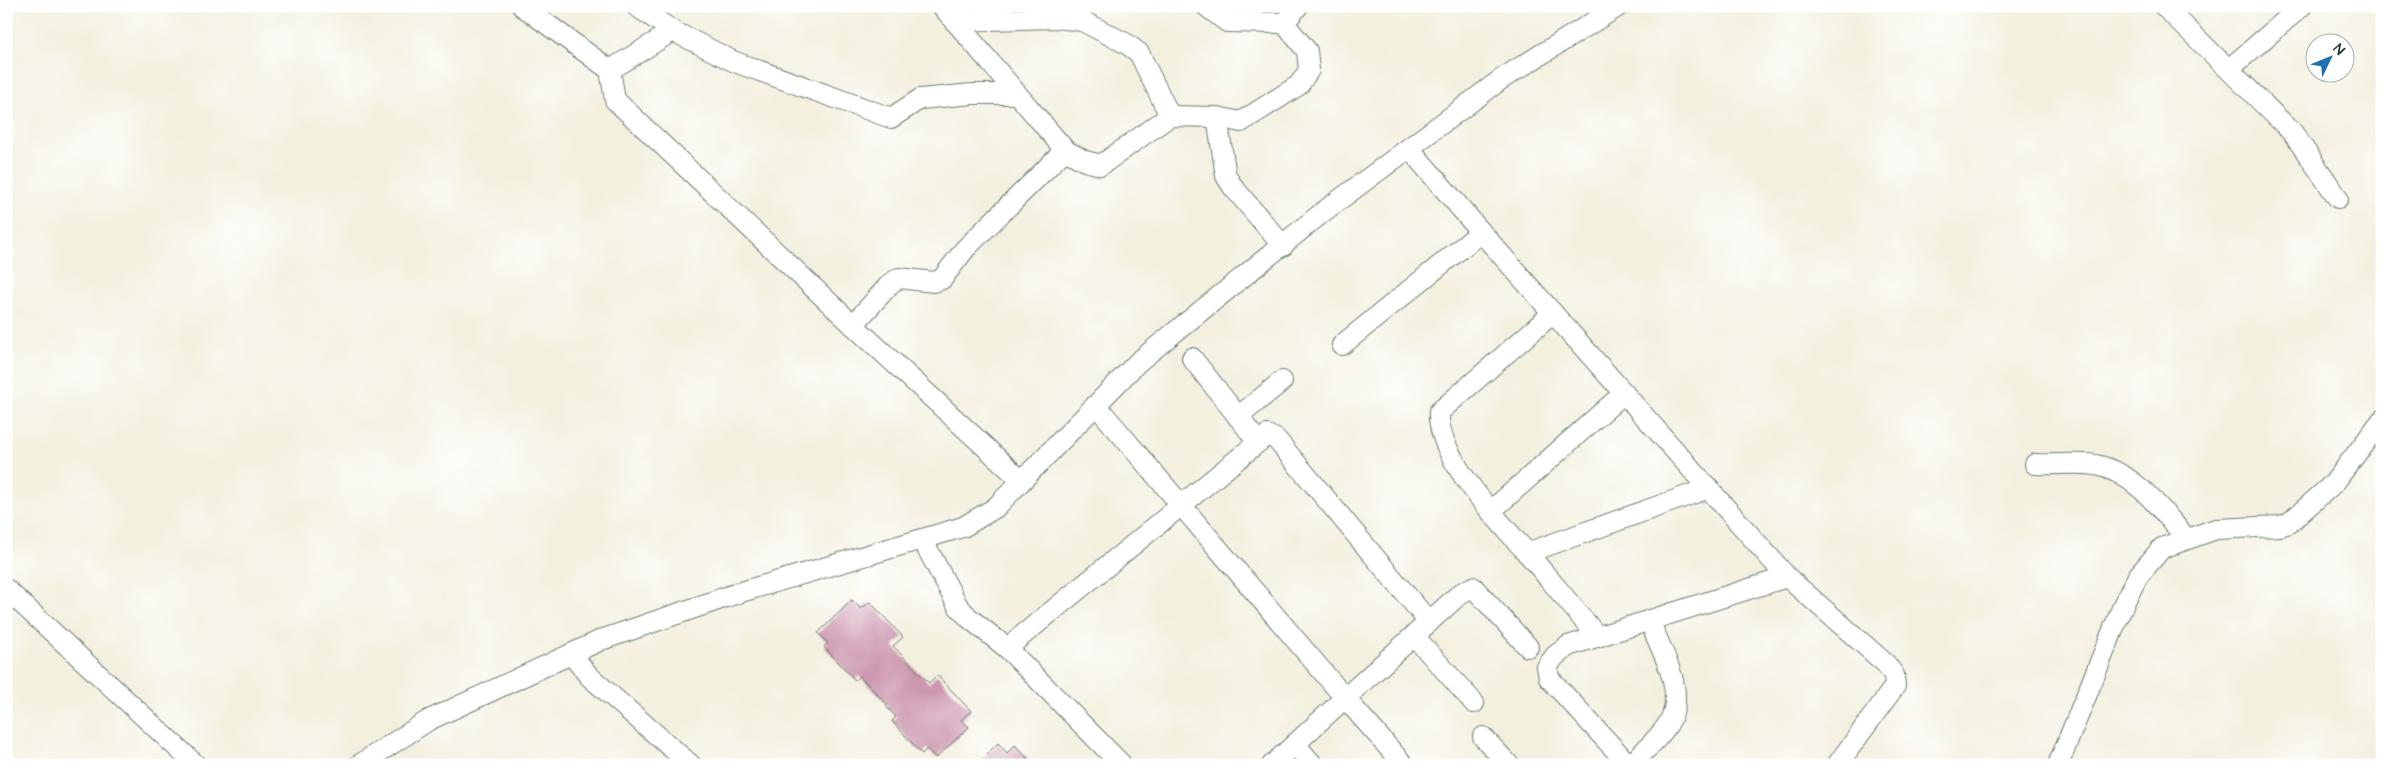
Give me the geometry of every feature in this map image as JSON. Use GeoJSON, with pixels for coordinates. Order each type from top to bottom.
{"type":"FeatureCollection","features":[{"type":"Feature","properties":{"kind":"street"},"geometry":{"type":"LineString","coordinates":[[522,6],[610,70],[615,100],[853,325],[1021,480]]}},
{"type":"Feature","properties":{"kind":"street"},"geometry":{"type":"LineString","coordinates":[[636,6],[673,31],[735,62],[890,118],[920,99],[972,94],[1015,94]]}},
{"type":"Feature","properties":{"kind":"street"},"geometry":{"type":"LineString","coordinates":[[948,14],[1064,150],[1085,161],[1101,165],[1170,116],[1217,117],[1240,122],[1298,85],[1309,70],[1307,51],[1284,23],[1227,22],[1206,6]]}},
{"type":"Feature","properties":{"kind":"street"},"geometry":{"type":"LineString","coordinates":[[1284,23],[1298,6]]}},
{"type":"Feature","properties":{"kind":"street"},"geometry":{"type":"LineString","coordinates":[[358,765],[429,720],[601,640],[741,592],[963,527],[995,508],[1138,362],[1323,212],[1503,78],[1620,6]]}},
{"type":"Feature","properties":{"kind":"street"},"geometry":{"type":"LineString","coordinates":[[2164,6],[2293,133],[2338,198]]}},
{"type":"Feature","properties":{"kind":"street"},"geometry":{"type":"LineString","coordinates":[[2229,69],[2302,6]]}},
{"type":"Feature","properties":{"kind":"street"},"geometry":{"type":"LineString","coordinates":[[948,14],[1056,18],[1082,21],[1127,44],[1139,53],[1170,116]]}},
{"type":"Feature","properties":{"kind":"street"},"geometry":{"type":"LineString","coordinates":[[610,70],[673,31]]}},
{"type":"Feature","properties":{"kind":"street"},"geometry":{"type":"LineString","coordinates":[[1217,117],[1226,176],[1233,187],[1283,246]]}},
{"type":"Feature","properties":{"kind":"street"},"geometry":{"type":"LineString","coordinates":[[1409,148],[1481,232],[1787,576],[1886,664],[1894,675],[1894,686],[1888,696],[1837,765]]}},
{"type":"Feature","properties":{"kind":"street"},"geometry":{"type":"LineString","coordinates":[[853,325],[891,283],[899,278],[934,282],[942,279],[965,249],[1064,150]]}},
{"type":"Feature","properties":{"kind":"street"},"geometry":{"type":"LineString","coordinates":[[1342,345],[1481,232]]}},
{"type":"Feature","properties":{"kind":"street"},"geometry":{"type":"LineString","coordinates":[[1554,313],[1439,412],[1438,423],[1448,450],[1491,511],[1598,637]]}},
{"type":"Feature","properties":{"kind":"street"},"geometry":{"type":"LineString","coordinates":[[1192,358],[1257,441]]}},
{"type":"Feature","properties":{"kind":"street"},"geometry":{"type":"LineString","coordinates":[[1238,417],[1282,381]]}},
{"type":"Feature","properties":{"kind":"street"},"geometry":{"type":"LineString","coordinates":[[1491,511],[1624,393]]}},
{"type":"Feature","properties":{"kind":"street"},"geometry":{"type":"LineString","coordinates":[[1096,405],[1182,503],[1345,698],[1403,764]]}},
{"type":"Feature","properties":{"kind":"street"},"geometry":{"type":"LineString","coordinates":[[2058,765],[2120,612],[2138,576],[2162,548],[2216,529],[2280,526],[2289,523],[2334,483],[2382,420]]}},
{"type":"Feature","properties":{"kind":"street"},"geometry":{"type":"LineString","coordinates":[[1007,648],[1267,434],[1276,439],[1429,622]]}},
{"type":"Feature","properties":{"kind":"street"},"geometry":{"type":"LineString","coordinates":[[2035,464],[2096,465],[2122,476],[2143,490],[2187,539]]}},
{"type":"Feature","properties":{"kind":"street"},"geometry":{"type":"LineString","coordinates":[[1527,553],[1709,488]]}},
{"type":"Feature","properties":{"kind":"street"},"geometry":{"type":"LineString","coordinates":[[922,539],[958,606],[969,618],[1007,648],[1122,765]]}},
{"type":"Feature","properties":{"kind":"street"},"geometry":{"type":"LineString","coordinates":[[1649,620],[1675,686],[1674,707],[1668,724],[1630,765],[1549,678],[1547,667],[1555,656],[1568,646],[1598,637],[1649,620],[1787,576]]}},
{"type":"Feature","properties":{"kind":"street"},"geometry":{"type":"LineString","coordinates":[[1272,765],[1461,593],[1473,587],[1528,648]]}},
{"type":"Feature","properties":{"kind":"street"},"geometry":{"type":"LineString","coordinates":[[6,589],[196,765]]}},
{"type":"Feature","properties":{"kind":"street"},"geometry":{"type":"LineString","coordinates":[[1414,636],[1474,703]]}},
{"type":"Feature","properties":{"kind":"street"},"geometry":{"type":"LineString","coordinates":[[571,654],[589,676],[691,765]]}},
{"type":"Feature","properties":{"kind":"street"},"geometry":{"type":"LineString","coordinates":[[1483,737],[1509,765]]}},
{"type":"Feature","properties":{"kind":"street"},"geometry":{"type":"LineString","coordinates":[[1295,744],[1313,765]]}},
{"type":"Feature","properties":{"kind":"building"},"geometry":{"type":"Polygon","coordinates":[[[852,600],[861,609],[870,602],[903,637],[893,646],[929,683],[937,675],[971,711],[961,720],[969,727],[936,758],[927,749],[922,754],[892,721],[896,717],[886,706],[888,705],[859,676],[855,680],[824,647],[828,643],[818,633],[852,600]]]}},
{"type":"Feature","properties":{"kind":"building"},"geometry":{"type":"Polygon","coordinates":[[[998,743],[1007,753],[1015,745],[1034,765],[976,765],[998,743]]]}}]}
